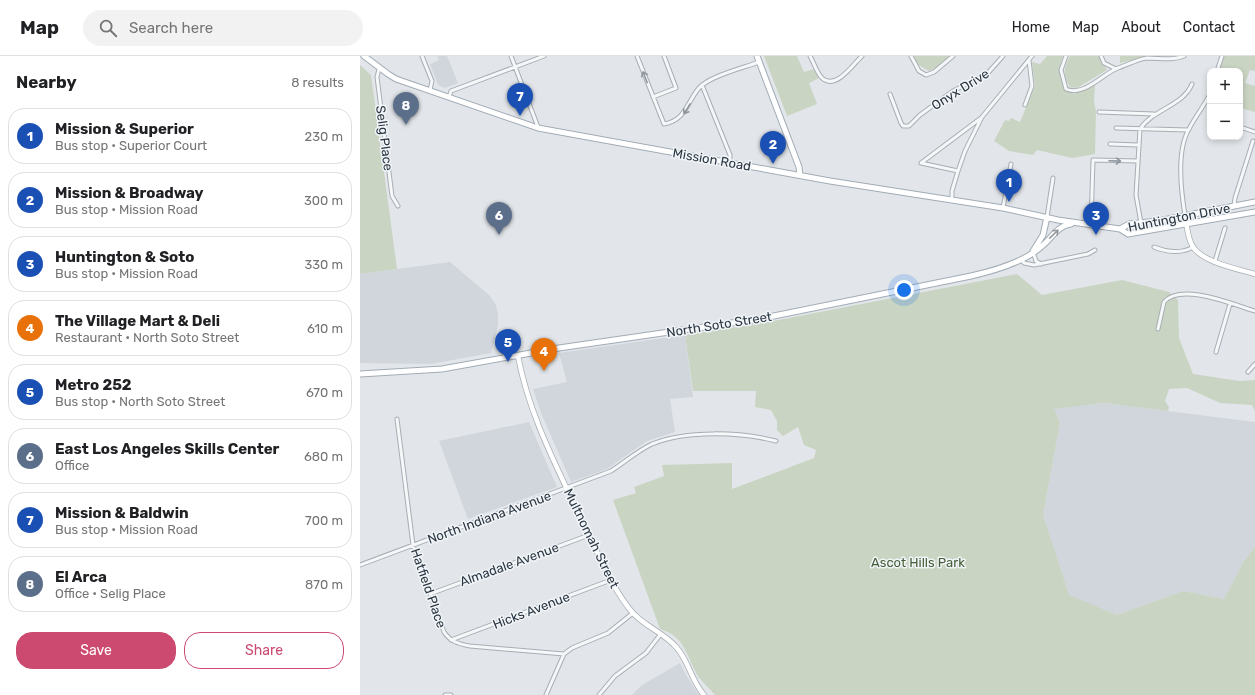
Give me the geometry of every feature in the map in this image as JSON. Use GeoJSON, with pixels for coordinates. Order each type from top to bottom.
{"type":"FeatureCollection","features":[{"type":"Feature","properties":{"kind":"main road","name":"Mission Road"},"geometry":{"type":"LineString","coordinates":[[364,56],[380,69],[396,79],[538,128],[800,175],[1004,208],[1080,224],[1120,229]]}},
{"type":"Feature","properties":{"kind":"main road"},"geometry":{"type":"LineString","coordinates":[[757,56],[799,167],[800,175]]}},
{"type":"Feature","properties":{"kind":"main road","name":"Huntington Drive"},"geometry":{"type":"LineString","coordinates":[[1255,202],[1129,224],[1120,229],[1128,234],[1138,233],[1255,212]]}},
{"type":"Feature","properties":{"kind":"main road","name":"North Soto Street"},"geometry":{"type":"LineString","coordinates":[[360,374],[427,371],[559,348],[759,319],[998,270],[1033,252],[1043,235],[1047,217]]}},
{"type":"Feature","properties":{"kind":"main road"},"geometry":{"type":"LineString","coordinates":[[1033,252],[1041,248],[1063,226],[1080,224]]}},
{"type":"Feature","properties":{"kind":"street"},"geometry":{"type":"LineString","coordinates":[[422,56],[432,81],[430,90]]}},
{"type":"Feature","properties":{"kind":"street"},"geometry":{"type":"LineString","coordinates":[[511,56],[538,128]]}},
{"type":"Feature","properties":{"kind":"street"},"geometry":{"type":"LineString","coordinates":[[450,97],[451,91],[544,56]]}},
{"type":"Feature","properties":{"kind":"street"},"geometry":{"type":"LineString","coordinates":[[637,56],[664,124],[675,120],[682,115],[702,85],[759,62]]}},
{"type":"Feature","properties":{"kind":"street"},"geometry":{"type":"LineString","coordinates":[[653,97],[676,88],[664,56]]}},
{"type":"Feature","properties":{"kind":"street"},"geometry":{"type":"LineString","coordinates":[[810,56],[821,77],[826,81],[831,81],[847,73],[862,56]]}},
{"type":"Feature","properties":{"kind":"street"},"geometry":{"type":"LineString","coordinates":[[911,56],[919,71],[926,75],[934,72],[953,56]]}},
{"type":"Feature","properties":{"kind":"street","name":"Onyx Drive"},"geometry":{"type":"LineString","coordinates":[[890,94],[901,123],[903,126],[910,126],[920,115],[953,91],[986,74],[1003,56]]}},
{"type":"Feature","properties":{"kind":"street"},"geometry":{"type":"LineString","coordinates":[[952,200],[952,191],[965,151],[982,117],[1032,56]]}},
{"type":"Feature","properties":{"kind":"street"},"geometry":{"type":"LineString","coordinates":[[1066,56],[1061,74],[1064,85],[1070,90],[1078,91],[1116,68],[1143,59],[1173,59],[1184,56]]}},
{"type":"Feature","properties":{"kind":"street"},"geometry":{"type":"LineString","coordinates":[[1101,56],[1108,66],[1116,68]]}},
{"type":"Feature","properties":{"kind":"street"},"geometry":{"type":"LineString","coordinates":[[1218,68],[1222,56]]}},
{"type":"Feature","properties":{"kind":"street"},"geometry":{"type":"LineString","coordinates":[[1025,105],[1032,86],[1029,60]]}},
{"type":"Feature","properties":{"kind":"street","name":"Selig Place"},"geometry":{"type":"LineString","coordinates":[[380,69],[377,78],[391,188],[395,203],[398,206]]}},
{"type":"Feature","properties":{"kind":"street"},"geometry":{"type":"LineString","coordinates":[[1141,223],[1136,195],[1140,129],[1146,120],[1187,93],[1192,84]]}},
{"type":"Feature","properties":{"kind":"street"},"geometry":{"type":"LineString","coordinates":[[702,85],[730,155],[730,162]]}},
{"type":"Feature","properties":{"kind":"street"},"geometry":{"type":"LineString","coordinates":[[1207,99],[1188,130],[1182,150],[1182,194],[1187,224],[1193,247],[1201,256],[1215,262],[1255,274]]}},
{"type":"Feature","properties":{"kind":"street"},"geometry":{"type":"LineString","coordinates":[[1099,112],[1154,114]]}},
{"type":"Feature","properties":{"kind":"street"},"geometry":{"type":"LineString","coordinates":[[958,171],[921,163],[982,117]]}},
{"type":"Feature","properties":{"kind":"street"},"geometry":{"type":"LineString","coordinates":[[1116,128],[1188,130]]}},
{"type":"Feature","properties":{"kind":"street"},"geometry":{"type":"LineString","coordinates":[[1243,128],[1255,132]]}},
{"type":"Feature","properties":{"kind":"street"},"geometry":{"type":"LineString","coordinates":[[1234,206],[1235,198],[1253,141]]}},
{"type":"Feature","properties":{"kind":"street"},"geometry":{"type":"LineString","coordinates":[[1110,144],[1138,144]]}},
{"type":"Feature","properties":{"kind":"street"},"geometry":{"type":"LineString","coordinates":[[1091,225],[1093,160],[1138,161]]}},
{"type":"Feature","properties":{"kind":"street"},"geometry":{"type":"LineString","coordinates":[[1004,208],[1011,164]]}},
{"type":"Feature","properties":{"kind":"street"},"geometry":{"type":"LineString","coordinates":[[1047,217],[1053,178]]}},
{"type":"Feature","properties":{"kind":"street"},"geometry":{"type":"LineString","coordinates":[[1215,262],[1225,228]]}},
{"type":"Feature","properties":{"kind":"street"},"geometry":{"type":"LineString","coordinates":[[1154,247],[1160,250],[1178,252],[1187,251],[1193,247]]}},
{"type":"Feature","properties":{"kind":"street"},"geometry":{"type":"LineString","coordinates":[[1021,259],[1028,265],[1041,264],[1088,254],[1095,250]]}},
{"type":"Feature","properties":{"kind":"street"},"geometry":{"type":"LineString","coordinates":[[1033,252],[1036,261],[1041,264]]}},
{"type":"Feature","properties":{"kind":"street"},"geometry":{"type":"LineString","coordinates":[[1158,329],[1164,302],[1171,297],[1192,293],[1255,311]]}},
{"type":"Feature","properties":{"kind":"street"},"geometry":{"type":"LineString","coordinates":[[1216,352],[1230,304]]}},
{"type":"Feature","properties":{"kind":"street","name":"Multnomah Street"},"geometry":{"type":"LineString","coordinates":[[518,356],[530,405],[567,488],[611,580],[633,613],[647,626],[672,643],[680,651],[696,686],[704,695]]}},
{"type":"Feature","properties":{"kind":"street"},"geometry":{"type":"LineString","coordinates":[[1248,372],[1255,364]]}},
{"type":"Feature","properties":{"kind":"street","name":"Hatfield Place"},"geometry":{"type":"LineString","coordinates":[[397,419],[413,545],[444,632],[451,640],[470,646],[564,654]]}},
{"type":"Feature","properties":{"kind":"street","name":"North Indiana Avenue"},"geometry":{"type":"LineString","coordinates":[[360,566],[611,471],[639,452],[665,439],[716,434],[776,440]]}},
{"type":"Feature","properties":{"kind":"street","name":"Almadale Avenue"},"geometry":{"type":"LineString","coordinates":[[430,594],[589,534]]}},
{"type":"Feature","properties":{"kind":"street","name":"Hicks Avenue"},"geometry":{"type":"LineString","coordinates":[[451,640],[611,580]]}},
{"type":"Feature","properties":{"kind":"street"},"geometry":{"type":"LineString","coordinates":[[546,695],[564,654],[572,648],[608,632],[633,613]]}},
{"type":"Feature","properties":{"kind":"street"},"geometry":{"type":"LineString","coordinates":[[599,695],[615,676],[646,653],[660,635]]}},
{"type":"Feature","properties":{"kind":"street"},"geometry":{"type":"LineString","coordinates":[[445,695],[451,695]]}},
{"type":"Feature","properties":{"kind":"shaded area"},"geometry":{"type":"Polygon","coordinates":[[[437,56],[447,56],[458,83],[445,88],[438,85],[430,64],[439,60],[437,56]]]}},
{"type":"Feature","properties":{"kind":"shaded area"},"geometry":{"type":"Polygon","coordinates":[[[450,262],[489,295],[495,303],[498,313],[498,325],[491,353],[431,364],[360,363],[360,274],[450,262]]]}},
{"type":"Feature","properties":{"kind":"shaded area"},"geometry":{"type":"Polygon","coordinates":[[[685,335],[693,397],[670,399],[675,432],[647,441],[607,469],[571,482],[541,413],[533,389],[567,382],[559,353],[685,335]]]}},
{"type":"Feature","properties":{"kind":"shaded area"},"geometry":{"type":"Polygon","coordinates":[[[1104,403],[1255,422],[1255,547],[1244,561],[1224,599],[1183,591],[1117,615],[1069,596],[1043,515],[1060,423],[1053,409],[1104,403]]]}},
{"type":"Feature","properties":{"kind":"shaded area"},"geometry":{"type":"Polygon","coordinates":[[[529,422],[557,487],[468,519],[439,441],[529,422]]]}},
{"type":"Feature","properties":{"kind":"shaded area"},"geometry":{"type":"Polygon","coordinates":[[[680,663],[699,695],[632,695],[642,685],[680,663]]]}},
{"type":"Feature","properties":{"kind":"green space"},"geometry":{"type":"Polygon","coordinates":[[[764,56],[797,56],[804,72],[814,69],[819,78],[809,83],[817,104],[787,116],[764,56]]]}},
{"type":"Feature","properties":{"kind":"green space"},"geometry":{"type":"Polygon","coordinates":[[[914,56],[949,56],[942,64],[929,71],[917,64],[914,56]]]}},
{"type":"Feature","properties":{"kind":"green space"},"geometry":{"type":"Polygon","coordinates":[[[1047,56],[1063,56],[1060,65],[1060,73],[1064,90],[1074,94],[1095,84],[1095,154],[1072,158],[1037,150],[1033,155],[1009,151],[994,141],[1005,120],[1009,121],[1011,118],[1020,122],[1035,86],[1032,62],[1040,64],[1047,56]]]}},
{"type":"Feature","properties":{"kind":"green space"},"geometry":{"type":"Polygon","coordinates":[[[1070,56],[1099,56],[1107,70],[1077,88],[1070,87],[1066,79],[1065,68],[1070,56]]]}},
{"type":"Feature","properties":{"kind":"green space"},"geometry":{"type":"Polygon","coordinates":[[[1120,56],[1148,56],[1120,63],[1120,56]]]}},
{"type":"Feature","properties":{"kind":"green space"},"geometry":{"type":"Polygon","coordinates":[[[1224,56],[1255,56],[1255,71],[1250,70],[1245,83],[1255,86],[1255,112],[1243,109],[1243,68],[1220,68],[1224,56]]]}},
{"type":"Feature","properties":{"kind":"green space"},"geometry":{"type":"Polygon","coordinates":[[[360,65],[371,75],[397,269],[360,274],[360,65]]]}},
{"type":"Feature","properties":{"kind":"green space","name":"Ascot Hills Park"},"geometry":{"type":"Polygon","coordinates":[[[1017,274],[1042,295],[1122,280],[1169,292],[1178,300],[1179,338],[1193,374],[1239,381],[1255,380],[1255,411],[1252,405],[1220,403],[1187,388],[1169,389],[1165,401],[1169,407],[1168,411],[1104,403],[1054,409],[1060,423],[1043,515],[1069,595],[1117,615],[1183,591],[1224,599],[1244,561],[1255,547],[1255,695],[715,695],[698,676],[680,642],[669,632],[660,629],[613,500],[636,493],[634,487],[664,476],[662,465],[732,463],[732,489],[814,458],[816,450],[804,445],[798,427],[783,436],[777,430],[777,421],[771,410],[755,407],[756,391],[693,391],[685,335],[763,323],[1017,274]]]}},
{"type":"Feature","properties":{"kind":"place","name":"Mission & Baldwin"},"geometry":{"type":"Point","coordinates":[520,116]}},
{"type":"Feature","properties":{"kind":"place","name":"El Arca"},"geometry":{"type":"Point","coordinates":[406,125]}},
{"type":"Feature","properties":{"kind":"place","name":"Mission & Broadway"},"geometry":{"type":"Point","coordinates":[773,164]}},
{"type":"Feature","properties":{"kind":"place","name":"Mission & Superior"},"geometry":{"type":"Point","coordinates":[1009,202]}},
{"type":"Feature","properties":{"kind":"place","name":"East Los Angeles Skills Center"},"geometry":{"type":"Point","coordinates":[499,235]}},
{"type":"Feature","properties":{"kind":"place","name":"Huntington & Soto"},"geometry":{"type":"Point","coordinates":[1096,235]}},
{"type":"Feature","properties":{"kind":"place","name":"Metro 252"},"geometry":{"type":"Point","coordinates":[508,362]}},
{"type":"Feature","properties":{"kind":"place","name":"The Village Mart & Deli"},"geometry":{"type":"Point","coordinates":[544,371]}}]}
